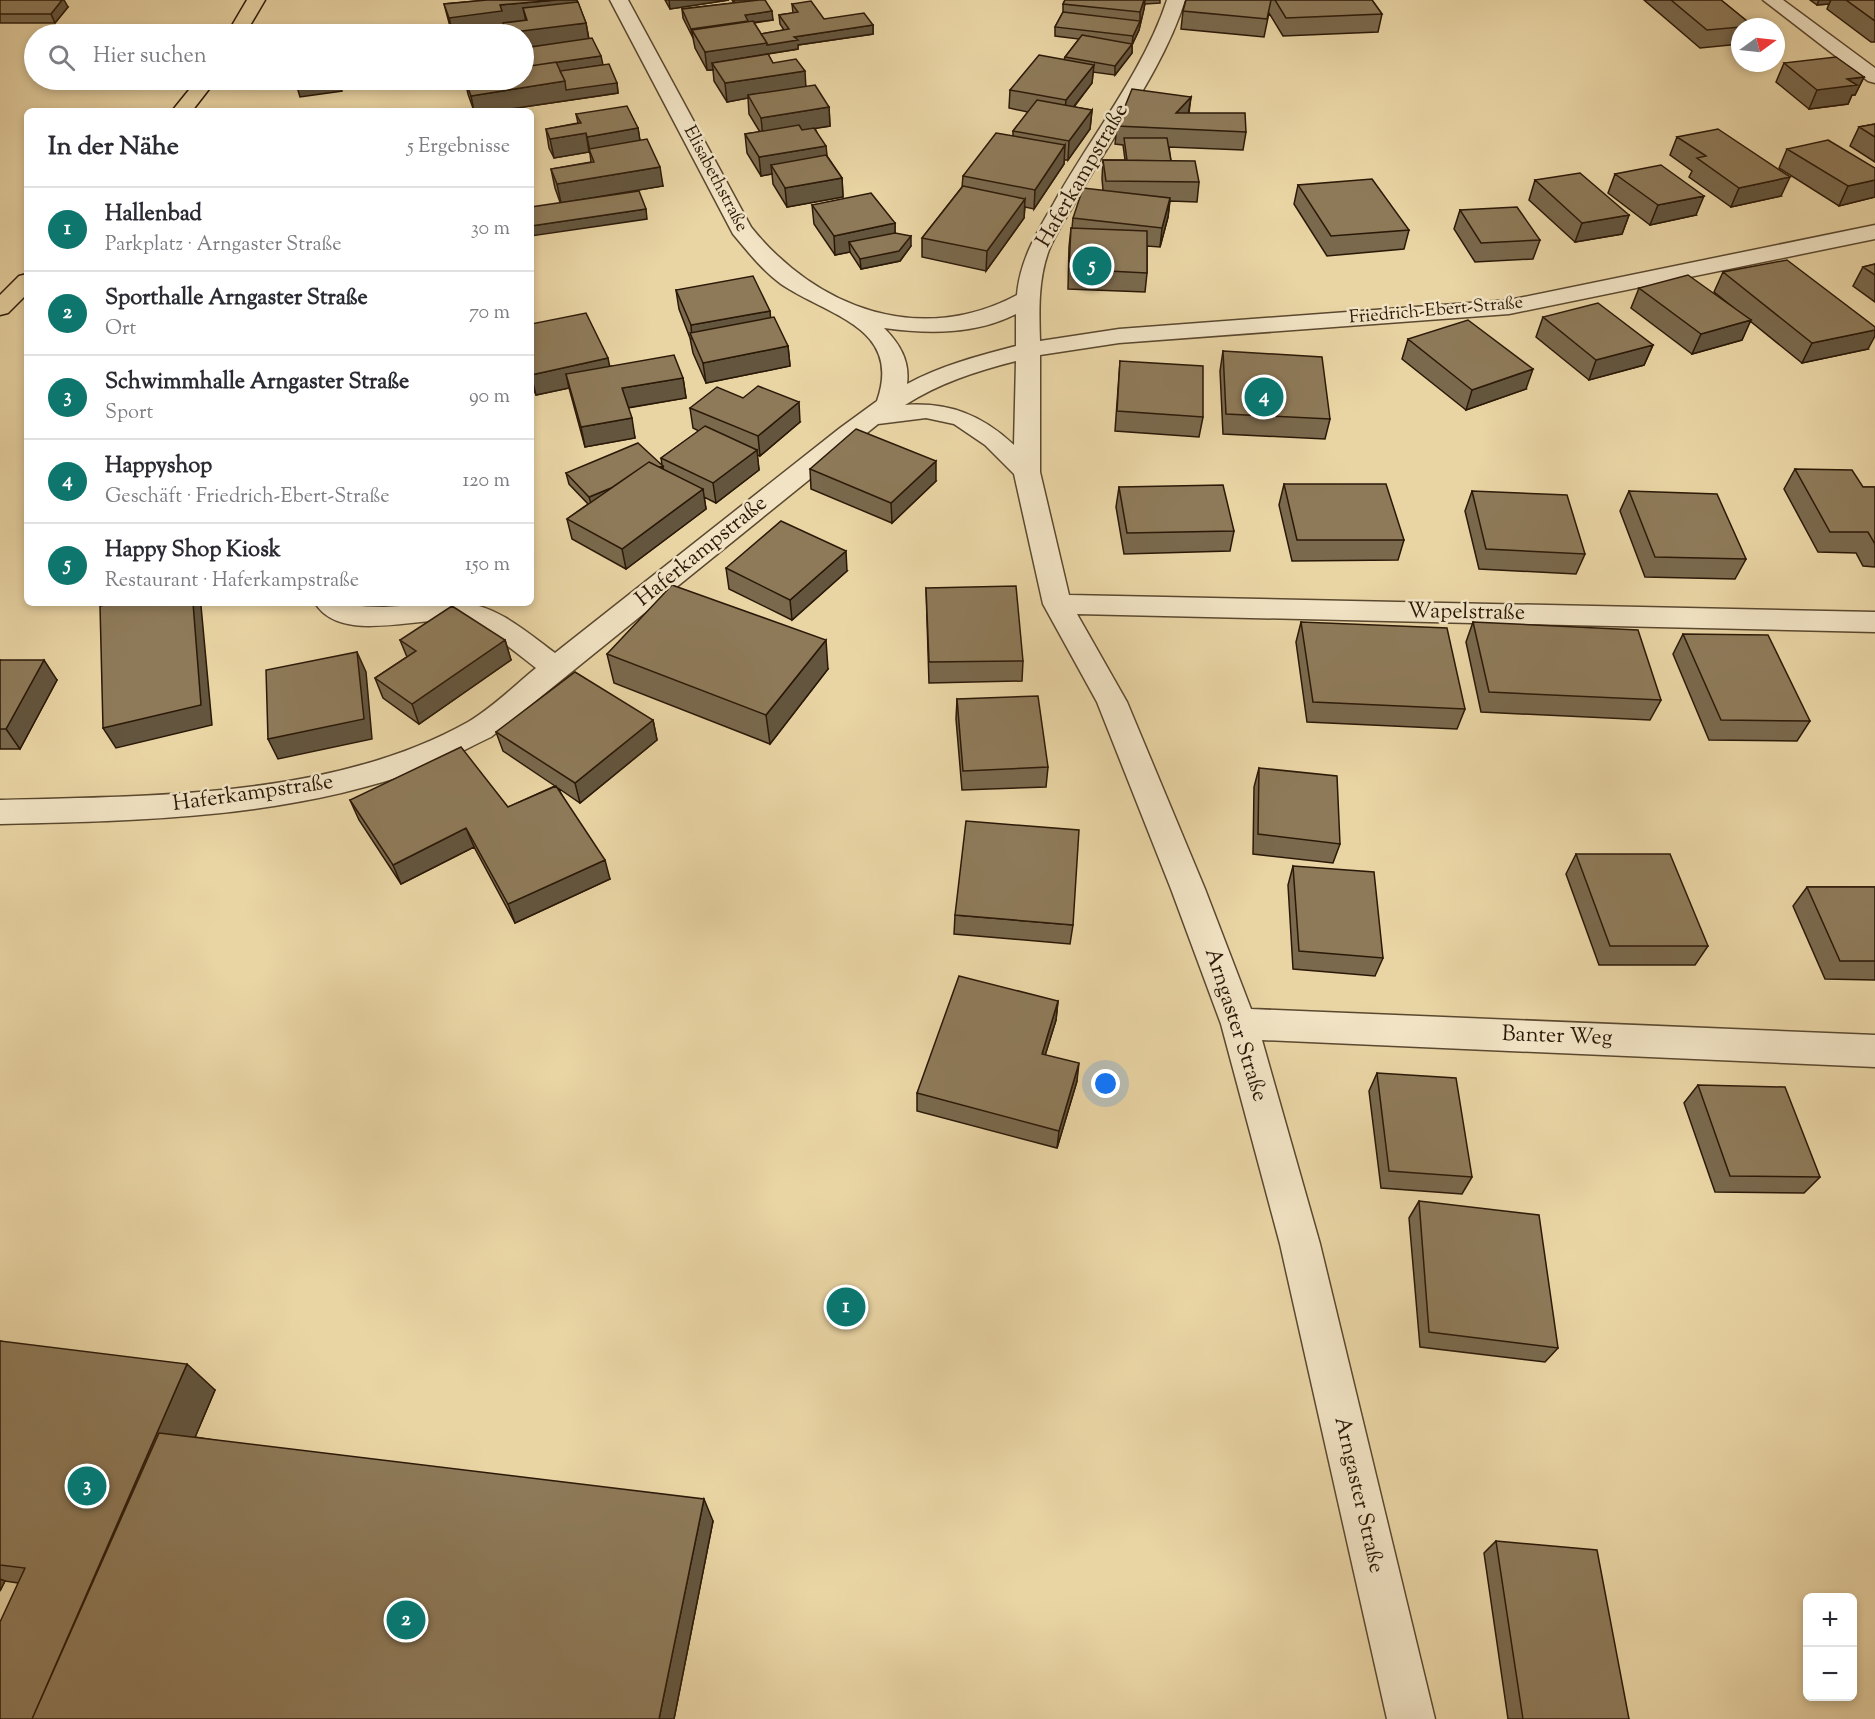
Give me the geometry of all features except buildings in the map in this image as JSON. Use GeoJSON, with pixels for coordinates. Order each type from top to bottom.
{"type":"FeatureCollection","features":[{"type":"Feature","properties":{"kind":"main road"},"geometry":{"type":"LineString","coordinates":[[242,24],[256,0]]}},
{"type":"Feature","properties":{"kind":"main road"},"geometry":{"type":"LineString","coordinates":[[184,108],[199,90]]}},
{"type":"Feature","properties":{"kind":"main road"},"geometry":{"type":"LineString","coordinates":[[0,308],[24,284]]}},
{"type":"Feature","properties":{"kind":"street","name":"Elisabethstraße"},"geometry":{"type":"LineString","coordinates":[[620,0],[741,229],[755,250],[779,273],[856,315]]}},
{"type":"Feature","properties":{"kind":"street","name":"Haferkampstraße"},"geometry":{"type":"LineString","coordinates":[[0,812],[144,808],[261,797],[346,781],[415,760],[480,729],[877,413],[936,378],[971,365],[1028,350],[1028,298],[1038,250],[1082,171],[1131,93],[1170,19],[1176,0]]}},
{"type":"Feature","properties":{"kind":"street"},"geometry":{"type":"LineString","coordinates":[[1772,0],[1875,77]]}},
{"type":"Feature","properties":{"kind":"street","name":"Friedrich-Ebert-Straße"},"geometry":{"type":"LineString","coordinates":[[1028,350],[1119,336],[1509,307],[1875,232]]}},
{"type":"Feature","properties":{"kind":"street"},"geometry":{"type":"LineString","coordinates":[[856,315],[884,322],[939,325],[983,319],[1007,310],[1028,298]]}},
{"type":"Feature","properties":{"kind":"street"},"geometry":{"type":"LineString","coordinates":[[856,315],[883,340],[893,355],[896,385],[877,413]]}},
{"type":"Feature","properties":{"kind":"street"},"geometry":{"type":"LineString","coordinates":[[909,323],[1028,350]]}},
{"type":"Feature","properties":{"kind":"street","name":"Arngaster Straße"},"geometry":{"type":"LineString","coordinates":[[1028,350],[1027,472],[1057,604],[1112,702],[1188,889],[1239,1024],[1300,1244],[1410,1719]]}},
{"type":"Feature","properties":{"kind":"street"},"geometry":{"type":"LineString","coordinates":[[877,413],[933,410],[955,416],[981,428],[999,442],[1027,472]]}},
{"type":"Feature","properties":{"kind":"street","name":"Wapelstraße"},"geometry":{"type":"LineString","coordinates":[[1057,604],[1875,622]]}},
{"type":"Feature","properties":{"kind":"street"},"geometry":{"type":"LineString","coordinates":[[332,606],[335,609],[361,615],[462,612],[487,620],[557,669]]}},
{"type":"Feature","properties":{"kind":"street","name":"Banter Weg"},"geometry":{"type":"LineString","coordinates":[[1239,1024],[1875,1051]]}},
{"type":"Feature","properties":{"kind":"place","name":"Happy Shop Kiosk"},"geometry":{"type":"Point","coordinates":[1092,266]}},
{"type":"Feature","properties":{"kind":"place","name":"Happyshop"},"geometry":{"type":"Point","coordinates":[1264,397]}},
{"type":"Feature","properties":{"kind":"place","name":"Hallenbad"},"geometry":{"type":"Point","coordinates":[846,1307]}},
{"type":"Feature","properties":{"kind":"place","name":"Schwimmhalle Arngaster Straße"},"geometry":{"type":"Point","coordinates":[87,1486]}},
{"type":"Feature","properties":{"kind":"place","name":"Sporthalle Arngaster Straße"},"geometry":{"type":"Point","coordinates":[406,1620]}}]}
